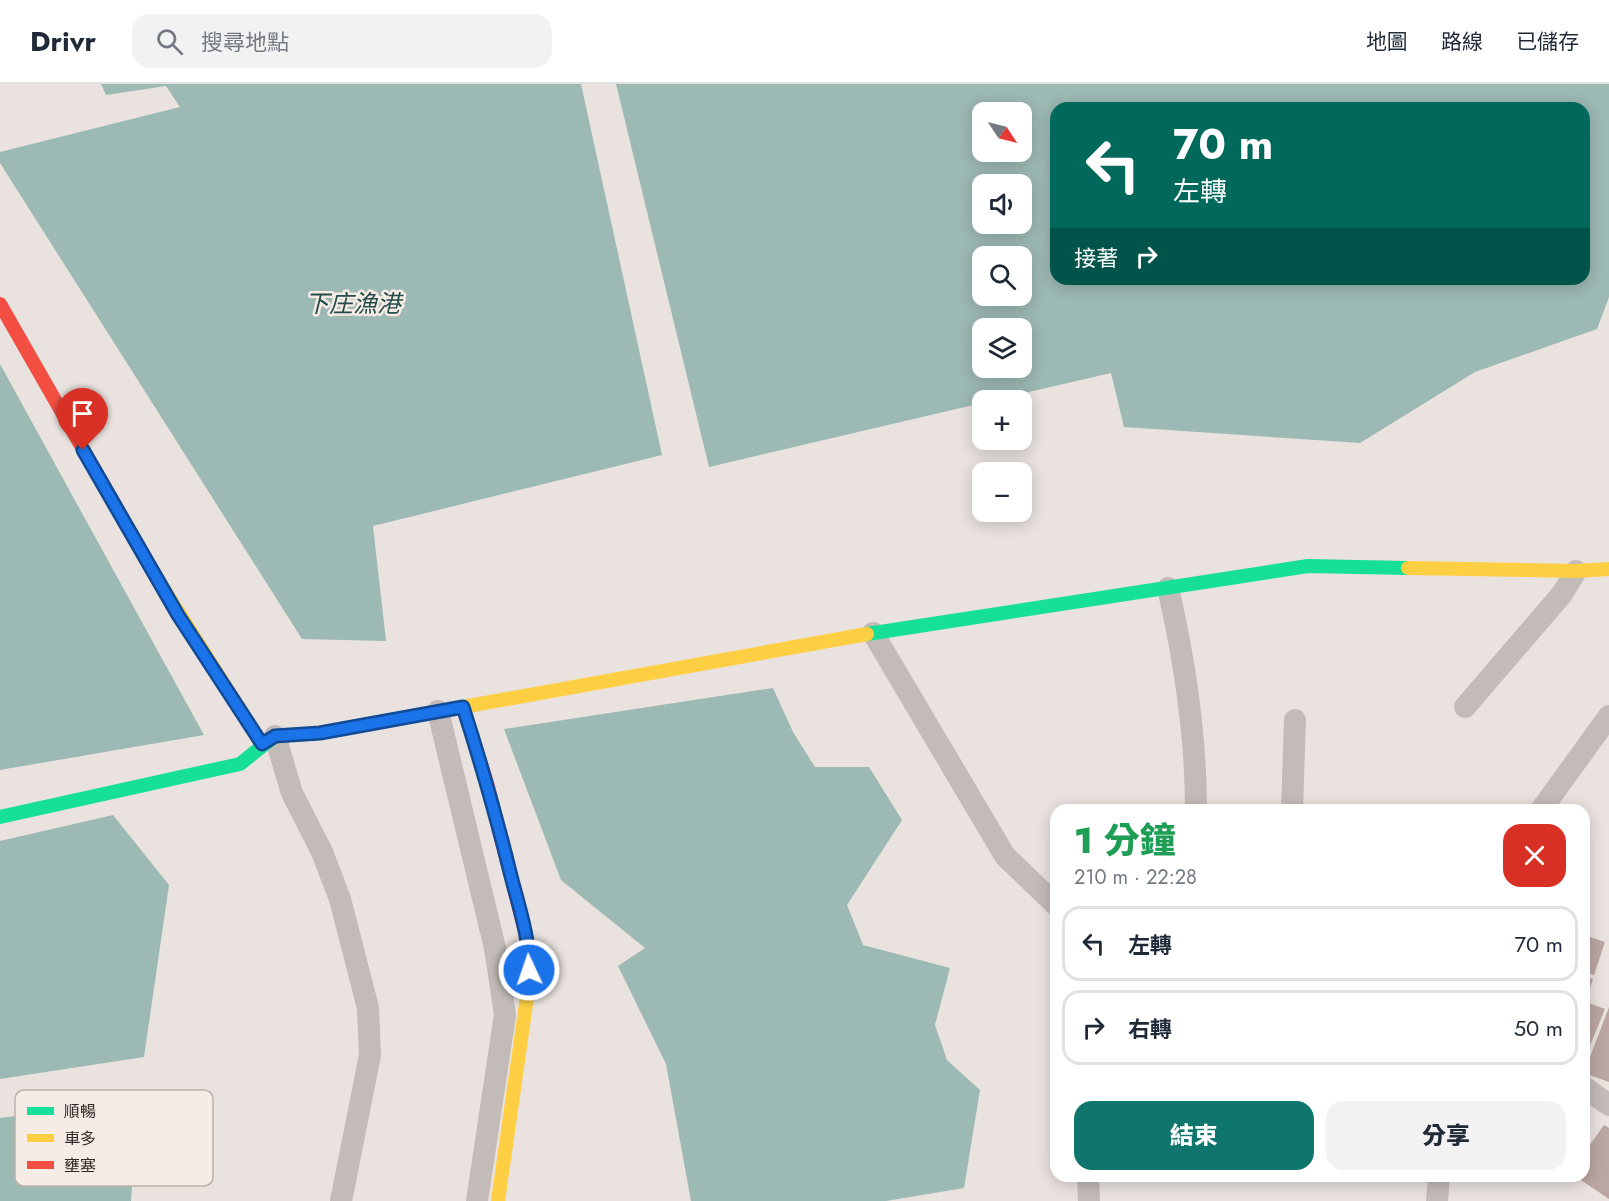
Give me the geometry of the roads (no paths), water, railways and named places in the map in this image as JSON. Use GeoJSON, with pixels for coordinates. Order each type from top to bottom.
{"type":"FeatureCollection","features":[{"type":"Feature","properties":{"kind":"street"},"geometry":{"type":"LineString","coordinates":[[0,304],[178,615],[268,740],[322,852],[340,899],[368,1008],[370,1055],[341,1201]]}},
{"type":"Feature","properties":{"kind":"street"},"geometry":{"type":"LineString","coordinates":[[0,817],[240,764],[268,740],[320,733],[873,633],[1308,566],[1576,571],[1609,569]]}},
{"type":"Feature","properties":{"kind":"street"},"geometry":{"type":"LineString","coordinates":[[1465,707],[1563,594],[1576,571]]}},
{"type":"Feature","properties":{"kind":"street"},"geometry":{"type":"LineString","coordinates":[[1168,588],[1190,696],[1196,760],[1196,804]]}},
{"type":"Feature","properties":{"kind":"street"},"geometry":{"type":"LineString","coordinates":[[873,633],[1005,856],[1050,899]]}},
{"type":"Feature","properties":{"kind":"street"},"geometry":{"type":"LineString","coordinates":[[463,707],[487,783],[530,951],[528,990],[498,1201]]}},
{"type":"Feature","properties":{"kind":"street"},"geometry":{"type":"LineString","coordinates":[[438,711],[495,948],[505,1015],[477,1201]]}},
{"type":"Feature","properties":{"kind":"street"},"geometry":{"type":"LineString","coordinates":[[1545,804],[1609,716]]}},
{"type":"Feature","properties":{"kind":"street"},"geometry":{"type":"LineString","coordinates":[[1292,804],[1295,720]]}},
{"type":"Feature","properties":{"kind":"street"},"geometry":{"type":"LineString","coordinates":[[1590,1092],[1609,1106]]}},
{"type":"Feature","properties":{"kind":"street"},"geometry":{"type":"LineString","coordinates":[[1088,1182],[1089,1201]]}},
{"type":"Feature","properties":{"kind":"street"},"geometry":{"type":"LineString","coordinates":[[1437,1201],[1439,1182]]}},
{"type":"Feature","properties":{"kind":"water","name":"下庄漁港"},"geometry":{"type":"Polygon","coordinates":[[[101,84],[581,84],[662,455],[373,526],[386,641],[302,639],[0,163],[0,152],[180,107],[166,86],[106,95],[101,84]]]}},
{"type":"Feature","properties":{"kind":"water"},"geometry":{"type":"Polygon","coordinates":[[[616,84],[1609,84],[1609,297],[1597,329],[1475,372],[1360,443],[1124,427],[1111,373],[1032,391],[972,390],[972,405],[709,467],[616,84]]]}},
{"type":"Feature","properties":{"kind":"water"},"geometry":{"type":"Polygon","coordinates":[[[0,364],[204,735],[0,770],[0,364]]]}},
{"type":"Feature","properties":{"kind":"water"},"geometry":{"type":"Polygon","coordinates":[[[773,688],[793,732],[815,767],[869,767],[902,820],[847,905],[863,945],[950,968],[935,1025],[947,1060],[980,1090],[964,1188],[886,1201],[691,1201],[666,1064],[618,966],[645,948],[561,880],[504,729],[773,688]]]}},
{"type":"Feature","properties":{"kind":"water"},"geometry":{"type":"Polygon","coordinates":[[[113,815],[169,885],[144,1057],[0,1079],[0,841],[113,815]]]}},
{"type":"Feature","properties":{"kind":"water"},"geometry":{"type":"Polygon","coordinates":[[[15,1116],[15,1186],[132,1186],[131,1201],[0,1201],[0,1118],[15,1116]]]}}]}
